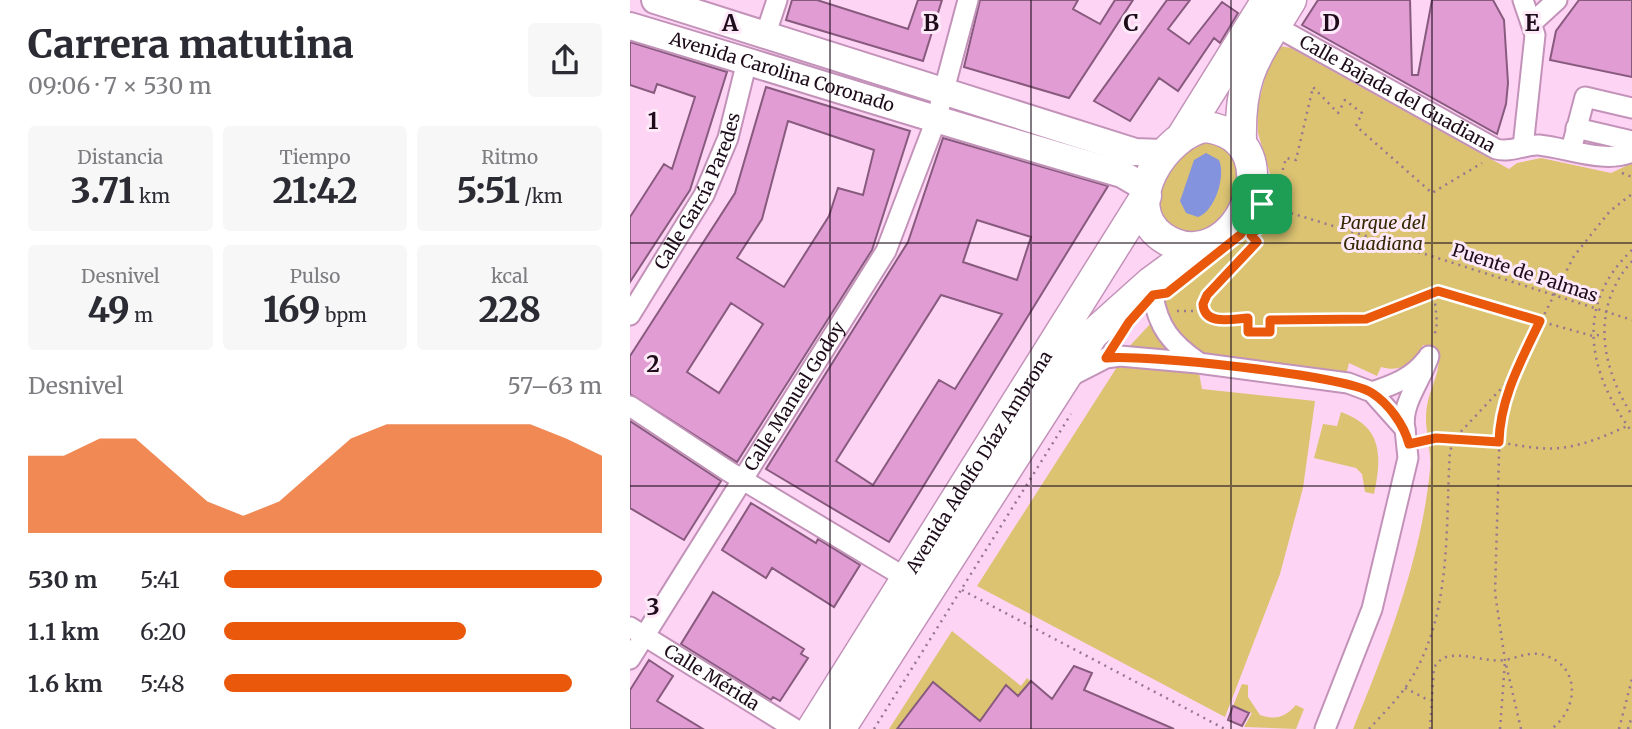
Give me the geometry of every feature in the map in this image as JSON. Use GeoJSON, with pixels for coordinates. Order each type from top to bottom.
{"type":"FeatureCollection","features":[{"type":"Feature","properties":{"kind":"highway"},"geometry":{"type":"LineString","coordinates":[[1271,13],[1244,81],[1241,142],[1261,204],[1231,230],[1199,247],[1171,243],[1157,233],[1146,210],[1146,192],[1173,144],[1271,13],[1291,0]]}},
{"type":"Feature","properties":{"kind":"highway"},"geometry":{"type":"LineString","coordinates":[[1173,144],[1206,127],[1221,129],[1241,142]]}},
{"type":"Feature","properties":{"kind":"highway","name":"Avenida Adolfo Díaz Ambrona"},"geometry":{"type":"LineString","coordinates":[[812,729],[1146,192]]}},
{"type":"Feature","properties":{"kind":"highway","name":"Avenida Adolfo Díaz Ambrona"},"geometry":{"type":"LineString","coordinates":[[840,729],[1068,394],[1093,334],[1112,315],[1199,247]]}},
{"type":"Feature","properties":{"kind":"highway"},"geometry":{"type":"LineString","coordinates":[[830,729],[860,682],[882,664]]}},
{"type":"Feature","properties":{"kind":"main road","name":"Avenida Carolina Coronado"},"geometry":{"type":"LineString","coordinates":[[655,0],[1135,152],[1173,144]]}},
{"type":"Feature","properties":{"kind":"main road","name":"Avenida Carolina Coronado"},"geometry":{"type":"LineString","coordinates":[[630,26],[1122,174],[1146,192]]}},
{"type":"Feature","properties":{"kind":"street"},"geometry":{"type":"LineString","coordinates":[[765,36],[777,0]]}},
{"type":"Feature","properties":{"kind":"street"},"geometry":{"type":"LineString","coordinates":[[936,120],[968,0]]}},
{"type":"Feature","properties":{"kind":"street"},"geometry":{"type":"LineString","coordinates":[[1523,0],[1533,22],[1534,47],[1523,147]]}},
{"type":"Feature","properties":{"kind":"street"},"geometry":{"type":"LineString","coordinates":[[1533,22],[1557,0]]}},
{"type":"Feature","properties":{"kind":"street","name":"Calle Bajada del Guadiana"},"geometry":{"type":"LineString","coordinates":[[1271,13],[1496,149],[1536,145],[1606,155],[1632,152]]}},
{"type":"Feature","properties":{"kind":"street","name":"Calle García Paredes"},"geometry":{"type":"LineString","coordinates":[[630,315],[704,195],[728,138],[747,61]]}},
{"type":"Feature","properties":{"kind":"street"},"geometry":{"type":"LineString","coordinates":[[1570,150],[1585,97],[1632,107]]}},
{"type":"Feature","properties":{"kind":"street","name":"Calle Manuel Godoy"},"geometry":{"type":"LineString","coordinates":[[630,659],[637,632],[744,479],[886,251],[936,120]]}},
{"type":"Feature","properties":{"kind":"street"},"geometry":{"type":"LineString","coordinates":[[1576,128],[1632,141]]}},
{"type":"Feature","properties":{"kind":"street"},"geometry":{"type":"LineString","coordinates":[[1153,295],[1161,327],[1179,349],[1198,363]]}},
{"type":"Feature","properties":{"kind":"street"},"geometry":{"type":"LineString","coordinates":[[1372,393],[1417,371],[1429,356]]}},
{"type":"Feature","properties":{"kind":"street"},"geometry":{"type":"LineString","coordinates":[[1325,729],[1372,609],[1391,537],[1407,437],[1403,417],[1405,406],[1421,381],[1429,356]]}},
{"type":"Feature","properties":{"kind":"street"},"geometry":{"type":"LineString","coordinates":[[1068,394],[1106,358],[1140,357],[1198,363],[1348,383],[1372,393],[1407,437]]}},
{"type":"Feature","properties":{"kind":"street"},"geometry":{"type":"LineString","coordinates":[[630,407],[906,578]]}},
{"type":"Feature","properties":{"kind":"street","name":"Calle Mérida"},"geometry":{"type":"LineString","coordinates":[[637,632],[795,729]]}},
{"type":"Feature","properties":{"kind":"path"},"geometry":{"type":"LineString","coordinates":[[1204,311],[1207,295],[1257,242],[1251,235],[1269,219],[1261,204],[1286,158],[1296,160],[1313,87],[1338,113],[1345,100],[1362,113],[1356,126],[1432,193],[1492,157],[1496,149]]}},
{"type":"Feature","properties":{"kind":"path"},"geometry":{"type":"LineString","coordinates":[[1521,729],[1505,660],[1495,593],[1500,421],[1513,376],[1584,241],[1610,211],[1632,194]]}},
{"type":"Feature","properties":{"kind":"path","name":"Puente de Palmas"},"geometry":{"type":"LineString","coordinates":[[1261,204],[1632,320]]}},
{"type":"Feature","properties":{"kind":"path"},"geometry":{"type":"LineString","coordinates":[[1632,250],[1611,274],[1600,297],[1593,336],[1595,359],[1602,382],[1632,432]]}},
{"type":"Feature","properties":{"kind":"path"},"geometry":{"type":"LineString","coordinates":[[1632,261],[1608,302],[1604,334],[1610,373],[1632,415]]}},
{"type":"Feature","properties":{"kind":"path"},"geometry":{"type":"LineString","coordinates":[[1429,356],[1437,323],[1434,292]]}},
{"type":"Feature","properties":{"kind":"path"},"geometry":{"type":"LineString","coordinates":[[1153,295],[1170,311],[1204,311],[1213,319],[1248,318],[1248,332],[1270,332],[1270,320],[1366,319],[1434,292],[1593,336],[1604,334]]}},
{"type":"Feature","properties":{"kind":"path"},"geometry":{"type":"LineString","coordinates":[[1369,729],[1405,688],[1422,657],[1443,589],[1450,451],[1455,438],[1513,376]]}},
{"type":"Feature","properties":{"kind":"path"},"geometry":{"type":"LineString","coordinates":[[874,729],[961,590],[1068,394]]}},
{"type":"Feature","properties":{"kind":"path"},"geometry":{"type":"LineString","coordinates":[[1407,437],[1455,438],[1541,448],[1574,446],[1597,440],[1627,426]]}},
{"type":"Feature","properties":{"kind":"path"},"geometry":{"type":"LineString","coordinates":[[961,590],[1225,729]]}},
{"type":"Feature","properties":{"kind":"path"},"geometry":{"type":"LineString","coordinates":[[1430,729],[1434,667],[1440,660],[1449,656],[1505,660],[1535,653],[1559,663],[1567,673],[1573,698],[1569,710],[1551,729]]}},
{"type":"Feature","properties":{"kind":"path"},"geometry":{"type":"LineString","coordinates":[[1500,729],[1505,660]]}},
{"type":"Feature","properties":{"kind":"path"},"geometry":{"type":"LineString","coordinates":[[1619,729],[1632,679]]}},
{"type":"Feature","properties":{"kind":"path"},"geometry":{"type":"LineString","coordinates":[[1405,688],[1431,702]]}},
{"type":"Feature","properties":{"kind":"path"},"geometry":{"type":"LineString","coordinates":[[1628,729],[1632,716]]}},
{"type":"Feature","properties":{"kind":"green space","name":"Parque del Guadiana"},"geometry":{"type":"Polygon","coordinates":[[[1280,46],[1291,48],[1509,169],[1517,163],[1541,158],[1611,173],[1632,163],[1632,729],[1353,729],[1401,602],[1419,537],[1430,470],[1426,414],[1437,371],[1437,350],[1423,345],[1406,365],[1395,369],[1381,367],[1377,376],[1349,363],[1346,375],[1203,355],[1179,341],[1161,305],[1242,237],[1266,211],[1274,187],[1258,133],[1257,109],[1269,62],[1280,46]]]}},
{"type":"Feature","properties":{"kind":"green space"},"geometry":{"type":"Polygon","coordinates":[[[1208,138],[1238,158],[1237,198],[1209,232],[1182,235],[1159,214],[1163,186],[1170,168],[1177,160],[1208,138]]]}},
{"type":"Feature","properties":{"kind":"green space"},"geometry":{"type":"Polygon","coordinates":[[[1151,323],[1168,354],[1127,349],[1151,323]]]}},
{"type":"Feature","properties":{"kind":"green space"},"geometry":{"type":"Polygon","coordinates":[[[1117,367],[1199,373],[1202,389],[1315,401],[1303,488],[1280,574],[1225,717],[977,586],[1117,367]]]}},
{"type":"Feature","properties":{"kind":"green space"},"geometry":{"type":"Polygon","coordinates":[[[1341,412],[1365,426],[1376,444],[1378,467],[1374,494],[1365,492],[1362,474],[1356,468],[1314,458],[1323,424],[1337,426],[1341,412]]]}},
{"type":"Feature","properties":{"kind":"green space"},"geometry":{"type":"Polygon","coordinates":[[[952,631],[1021,686],[1027,678],[1062,708],[1050,729],[889,729],[952,631]]]}},
{"type":"Feature","properties":{"kind":"green space"},"geometry":{"type":"Polygon","coordinates":[[[1242,684],[1248,685],[1248,697],[1260,715],[1280,717],[1296,705],[1304,709],[1296,729],[1244,727],[1252,713],[1233,706],[1242,684]]]}},
{"type":"Feature","properties":{"kind":"water"},"geometry":{"type":"Polygon","coordinates":[[[1206,153],[1219,160],[1220,183],[1214,201],[1198,217],[1186,213],[1180,201],[1194,160],[1206,153]]]}},
{"type":"Feature","properties":{"kind":"building"},"geometry":{"type":"Polygon","coordinates":[[[792,0],[817,0],[908,29],[918,0],[942,0],[923,61],[786,20],[792,0]]]}},
{"type":"Feature","properties":{"kind":"building"},"geometry":{"type":"Polygon","coordinates":[[[980,0],[1078,0],[1073,9],[1100,24],[1115,0],[1133,0],[1069,98],[964,67],[980,0]]]}},
{"type":"Feature","properties":{"kind":"building"},"geometry":{"type":"Polygon","coordinates":[[[1167,0],[1190,0],[1168,29],[1189,44],[1222,2],[1238,13],[1220,43],[1214,38],[1178,91],[1159,78],[1130,121],[1094,101],[1167,0]]]}},
{"type":"Feature","properties":{"kind":"building"},"geometry":{"type":"Polygon","coordinates":[[[1318,0],[1410,0],[1412,75],[1418,75],[1432,0],[1493,0],[1504,20],[1508,83],[1506,104],[1497,134],[1302,25],[1318,0]]]}},
{"type":"Feature","properties":{"kind":"building"},"geometry":{"type":"Polygon","coordinates":[[[1579,0],[1632,0],[1632,77],[1550,60],[1556,31],[1579,0]]]}},
{"type":"Feature","properties":{"kind":"building"},"geometry":{"type":"Polygon","coordinates":[[[630,42],[727,72],[690,190],[630,282],[630,217],[664,164],[672,169],[695,97],[657,84],[654,93],[630,85],[630,42]]]}},
{"type":"Feature","properties":{"kind":"building"},"geometry":{"type":"Polygon","coordinates":[[[766,87],[910,131],[872,250],[737,462],[630,394],[630,356],[735,193],[766,87]],[[788,121],[762,219],[737,258],[784,287],[829,216],[838,188],[863,195],[874,150],[788,121]],[[731,303],[687,372],[719,393],[763,324],[731,303]]]}},
{"type":"Feature","properties":{"kind":"building"},"geometry":{"type":"Polygon","coordinates":[[[943,138],[1108,186],[889,542],[766,469],[908,242],[943,138]],[[977,220],[963,262],[1017,280],[1031,237],[977,220]],[[941,295],[836,461],[873,485],[939,380],[955,389],[1002,314],[941,295]]]}},
{"type":"Feature","properties":{"kind":"building"},"geometry":{"type":"Polygon","coordinates":[[[630,421],[721,481],[684,540],[630,508],[630,421]]]}},
{"type":"Feature","properties":{"kind":"building"},"geometry":{"type":"Polygon","coordinates":[[[751,503],[816,543],[818,539],[860,565],[834,607],[772,568],[766,578],[722,550],[751,503]]]}},
{"type":"Feature","properties":{"kind":"building"},"geometry":{"type":"Polygon","coordinates":[[[713,592],[804,649],[801,654],[808,658],[780,701],[773,697],[771,700],[681,644],[713,592]]]}},
{"type":"Feature","properties":{"kind":"building"},"geometry":{"type":"Polygon","coordinates":[[[649,660],[673,676],[657,701],[703,729],[630,729],[630,690],[649,660]]]}},
{"type":"Feature","properties":{"kind":"building"},"geometry":{"type":"Polygon","coordinates":[[[1074,666],[1092,673],[1084,690],[1174,729],[897,729],[933,682],[980,721],[1006,685],[1018,696],[1031,681],[1052,699],[1074,666]]]}},
{"type":"Feature","properties":{"kind":"building"},"geometry":{"type":"Polygon","coordinates":[[[1233,706],[1249,713],[1242,726],[1228,720],[1233,706]]]}},
{"type":"Feature","properties":{"kind":"route"},"geometry":{"type":"LineString","coordinates":[[1262,204],[1272,207],[1269,219],[1251,235],[1257,242],[1207,295],[1203,304],[1207,315],[1213,319],[1248,318],[1248,332],[1270,332],[1270,320],[1366,319],[1438,291],[1540,321],[1513,376],[1500,421],[1499,442],[1436,438],[1409,444],[1405,429],[1382,402],[1372,393],[1348,383],[1140,357],[1106,358],[1129,322],[1153,295],[1167,293],[1240,235],[1257,215],[1262,204]]}}]}
